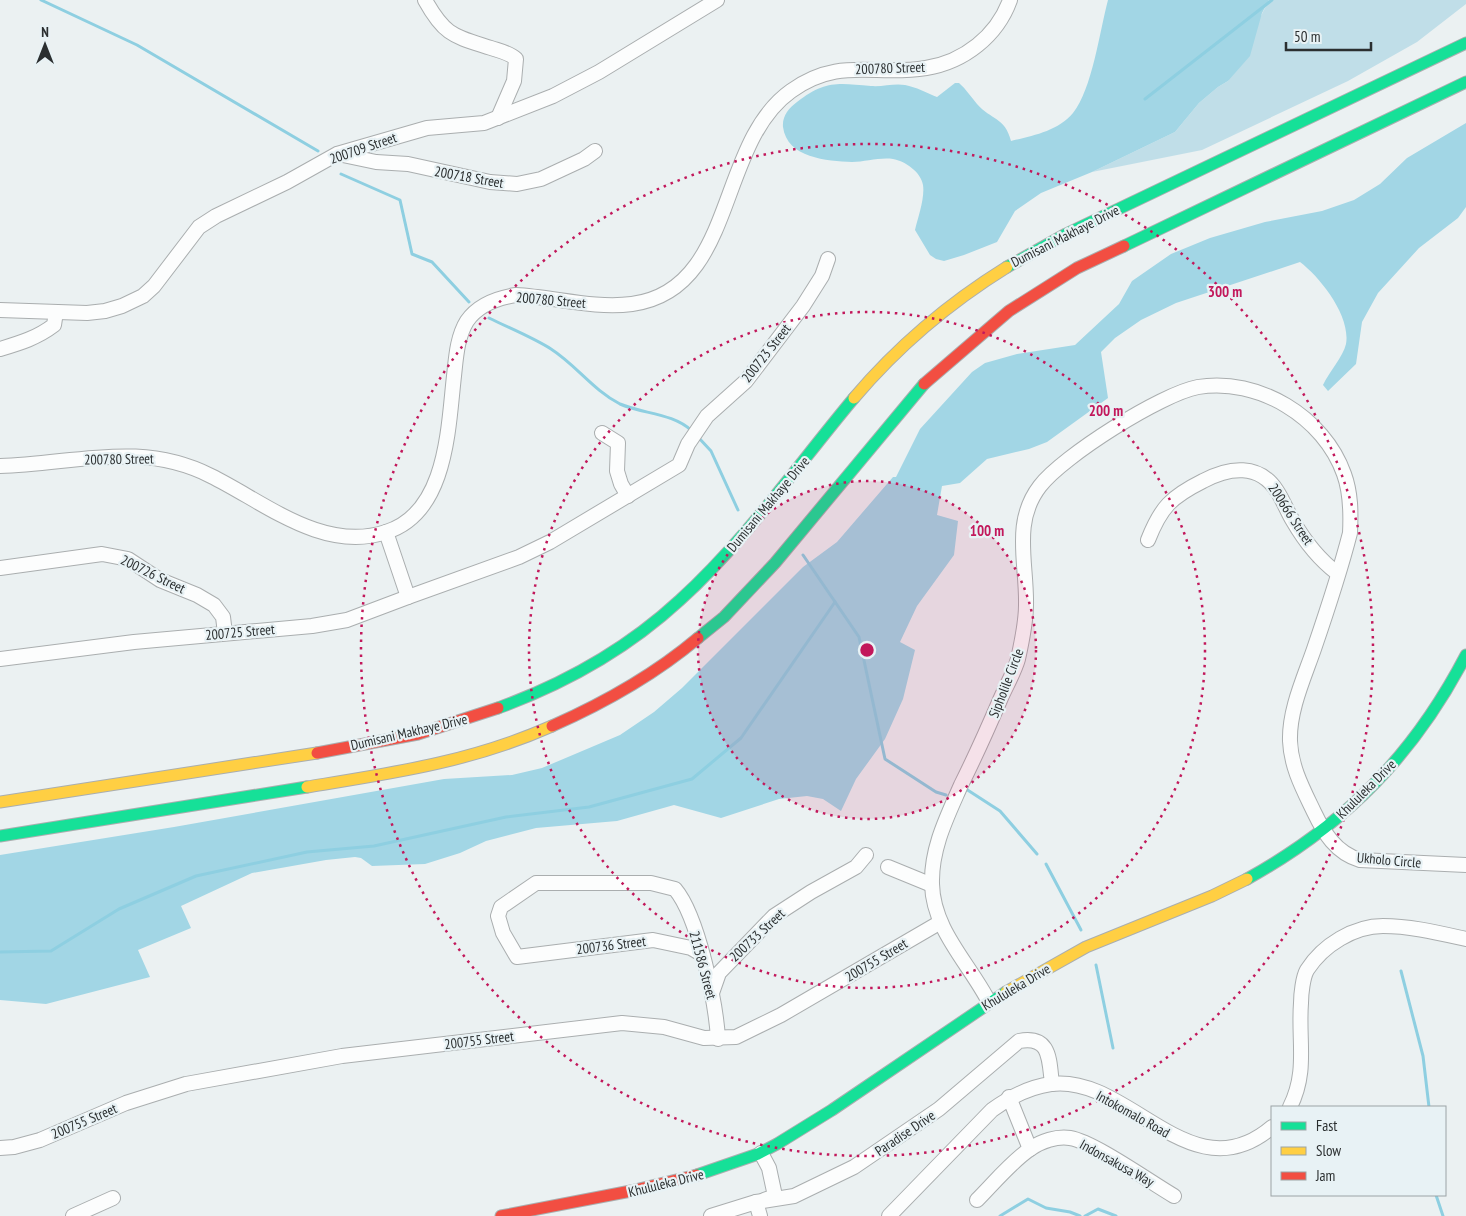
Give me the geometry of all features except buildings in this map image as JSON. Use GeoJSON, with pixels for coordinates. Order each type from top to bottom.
{"type":"FeatureCollection","features":[{"type":"Feature","properties":{"kind":"main road","name":"Dumisani Makhaye Drive"},"geometry":{"type":"LineString","coordinates":[[0,802],[381,741],[468,719],[553,685],[602,657],[681,599],[724,557],[866,383],[904,344],[969,291],[1008,264],[1066,234],[1466,43]]}},
{"type":"Feature","properties":{"kind":"main road"},"geometry":{"type":"LineString","coordinates":[[0,836],[421,769],[514,743],[595,707],[652,672],[690,645],[724,617],[775,563],[922,386],[1009,311],[1055,281],[1092,261],[1466,82]]}},
{"type":"Feature","properties":{"kind":"main road","name":"Khululeka Drive"},"geometry":{"type":"LineString","coordinates":[[501,1216],[654,1188],[690,1178],[761,1153],[851,1098],[989,1002],[1050,965],[1098,942],[1225,890],[1280,859],[1323,831],[1360,798],[1411,743],[1439,706],[1466,655]]}},
{"type":"Feature","properties":{"kind":"street"},"geometry":{"type":"LineString","coordinates":[[425,0],[436,19],[454,35],[502,51],[516,59],[514,81],[498,118]]}},
{"type":"Feature","properties":{"kind":"street"},"geometry":{"type":"LineString","coordinates":[[688,17],[691,0]]}},
{"type":"Feature","properties":{"kind":"street","name":"200709 Street"},"geometry":{"type":"LineString","coordinates":[[0,310],[105,311],[122,306],[143,296],[171,267],[199,227],[216,216],[337,154],[427,128],[469,126],[498,118],[553,96],[599,72],[717,0]]}},
{"type":"Feature","properties":{"kind":"street","name":"200780 Street"},"geometry":{"type":"LineString","coordinates":[[0,466],[104,456],[162,458],[211,475],[273,510],[312,529],[336,535],[358,536],[386,532],[407,522],[416,515],[434,489],[449,420],[458,347],[467,322],[475,313],[501,298],[516,295],[632,304],[663,294],[684,280],[699,264],[725,206],[744,154],[764,115],[777,102],[808,80],[826,73],[844,70],[910,70],[927,68],[948,62],[966,54],[984,41],[1010,0]]}},
{"type":"Feature","properties":{"kind":"street","name":"200718 Street"},"geometry":{"type":"LineString","coordinates":[[337,154],[376,162],[408,164],[490,182],[517,184],[541,179],[584,159],[595,151]]}},
{"type":"Feature","properties":{"kind":"street","name":"200723 Street"},"geometry":{"type":"LineString","coordinates":[[408,597],[519,557],[550,542],[679,465],[688,444],[707,416],[746,381],[803,306],[822,276],[828,259]]}},
{"type":"Feature","properties":{"kind":"street"},"geometry":{"type":"LineString","coordinates":[[0,349],[44,333],[54,325],[56,312]]}},
{"type":"Feature","properties":{"kind":"street","name":"Sipholile Circle"},"geometry":{"type":"LineString","coordinates":[[989,1002],[939,923],[932,885],[933,854],[945,820],[1017,661],[1026,624],[1021,547],[1022,528],[1029,505],[1039,487],[1052,472],[1143,410],[1179,392],[1218,386],[1262,394],[1286,405],[1315,427],[1344,473],[1351,513],[1350,533],[1298,694],[1290,734],[1292,757],[1299,781],[1323,831]]}},
{"type":"Feature","properties":{"kind":"street"},"geometry":{"type":"LineString","coordinates":[[602,432],[618,443],[617,470],[621,484],[628,496]]}},
{"type":"Feature","properties":{"kind":"street","name":"200666 Street"},"geometry":{"type":"LineString","coordinates":[[1148,540],[1168,501],[1181,492],[1227,471],[1250,470],[1260,473],[1270,481],[1300,533],[1326,564],[1337,573]]}},
{"type":"Feature","properties":{"kind":"street"},"geometry":{"type":"LineString","coordinates":[[386,532],[408,597]]}},
{"type":"Feature","properties":{"kind":"street","name":"200726 Street"},"geometry":{"type":"LineString","coordinates":[[0,568],[102,554],[128,559],[160,580],[197,595],[214,606],[223,617],[224,633]]}},
{"type":"Feature","properties":{"kind":"street","name":"200725 Street"},"geometry":{"type":"LineString","coordinates":[[0,659],[224,633],[312,626],[347,620],[408,597]]}},
{"type":"Feature","properties":{"kind":"street","name":"Ukholo Circle"},"geometry":{"type":"LineString","coordinates":[[1323,831],[1338,849],[1346,855],[1360,860],[1466,865]]}},
{"type":"Feature","properties":{"kind":"street","name":"200733 Street"},"geometry":{"type":"LineString","coordinates":[[712,994],[719,973],[774,916],[812,892],[856,868],[866,855]]}},
{"type":"Feature","properties":{"kind":"street"},"geometry":{"type":"LineString","coordinates":[[888,866],[932,885]]}},
{"type":"Feature","properties":{"kind":"street","name":"211586 Street"},"geometry":{"type":"LineString","coordinates":[[517,958],[503,933],[498,916],[501,908],[536,883],[663,885],[676,889],[703,955],[717,1014],[718,1039]]}},
{"type":"Feature","properties":{"kind":"street","name":"200755 Street"},"geometry":{"type":"LineString","coordinates":[[0,1148],[14,1147],[40,1140],[164,1090],[342,1056],[622,1023],[664,1027],[704,1038],[736,1037],[752,1031],[939,923]]}},
{"type":"Feature","properties":{"kind":"street"},"geometry":{"type":"LineString","coordinates":[[1290,1106],[1301,1078],[1301,1002],[1306,971],[1327,947],[1360,930],[1384,926],[1417,929],[1466,939]]}},
{"type":"Feature","properties":{"kind":"street","name":"200736 Street"},"geometry":{"type":"LineString","coordinates":[[517,958],[653,940],[691,948],[703,955]]}},
{"type":"Feature","properties":{"kind":"street","name":"Paradise Drive"},"geometry":{"type":"LineString","coordinates":[[711,1216],[758,1209],[794,1196],[854,1166],[939,1109],[1019,1041],[1029,1039],[1044,1045],[1050,1065],[1052,1084]]}},
{"type":"Feature","properties":{"kind":"street","name":"Intokomalo Road"},"geometry":{"type":"LineString","coordinates":[[889,1216],[976,1125],[1009,1097],[1029,1089],[1052,1084],[1077,1086],[1098,1093],[1182,1141],[1204,1147],[1236,1146],[1261,1136],[1271,1129]]}},
{"type":"Feature","properties":{"kind":"street"},"geometry":{"type":"LineString","coordinates":[[1009,1097],[1030,1148]]}},
{"type":"Feature","properties":{"kind":"street","name":"Indonsakusa Way"},"geometry":{"type":"LineString","coordinates":[[977,1200],[1030,1148],[1049,1140],[1072,1139],[1098,1151],[1174,1196]]}},
{"type":"Feature","properties":{"kind":"street"},"geometry":{"type":"LineString","coordinates":[[758,1209],[775,1196],[769,1168],[761,1153]]}},
{"type":"Feature","properties":{"kind":"street"},"geometry":{"type":"LineString","coordinates":[[73,1216],[113,1198]]}},
{"type":"Feature","properties":{"kind":"shaded area"},"geometry":{"type":"Polygon","coordinates":[[[1108,0],[1269,0],[1262,13],[1250,56],[1228,81],[1199,103],[1175,132],[1092,172],[1041,193],[1015,211],[997,242],[944,261],[936,259],[930,255],[915,230],[922,202],[923,185],[922,180],[912,168],[893,159],[852,162],[820,159],[800,151],[786,137],[783,123],[791,107],[807,95],[824,86],[840,84],[875,86],[897,84],[905,85],[937,97],[955,83],[959,83],[982,109],[1005,127],[1011,141],[1036,135],[1067,119],[1080,103],[1095,59],[1108,0]]]}},
{"type":"Feature","properties":{"kind":"shaded area"},"geometry":{"type":"Polygon","coordinates":[[[1269,0],[1466,0],[1466,4],[1417,42],[1348,81],[1202,150],[1092,172],[1175,132],[1199,103],[1228,81],[1269,0]]]}},
{"type":"Feature","properties":{"kind":"shaded area"},"geometry":{"type":"Polygon","coordinates":[[[1466,123],[1466,207],[1458,218],[1419,248],[1378,293],[1362,322],[1356,364],[1328,391],[1323,385],[1346,344],[1344,321],[1325,287],[1300,262],[1176,303],[1141,320],[1115,338],[1101,352],[1108,398],[1047,442],[1029,449],[987,459],[960,483],[942,486],[937,515],[958,521],[954,555],[917,606],[900,642],[915,650],[903,699],[885,739],[856,779],[841,811],[823,799],[807,796],[779,799],[721,818],[674,805],[617,821],[536,828],[486,841],[460,853],[425,864],[372,866],[361,858],[355,857],[252,873],[181,906],[191,928],[138,950],[150,977],[46,1004],[0,1000],[0,855],[174,827],[444,779],[512,775],[542,768],[620,735],[654,712],[682,688],[803,567],[837,542],[893,477],[896,477],[920,429],[972,372],[985,363],[1017,354],[1075,345],[1119,304],[1132,281],[1171,254],[1210,238],[1265,222],[1322,211],[1354,200],[1380,184],[1407,158],[1466,123]]]}},
{"type":"Feature","properties":{"kind":"waterway"},"geometry":{"type":"LineString","coordinates":[[41,0],[137,45],[318,151]]}},
{"type":"Feature","properties":{"kind":"waterway"},"geometry":{"type":"LineString","coordinates":[[1145,99],[1272,0]]}},
{"type":"Feature","properties":{"kind":"waterway"},"geometry":{"type":"LineString","coordinates":[[341,174],[400,200],[412,254],[432,262],[469,302]]}},
{"type":"Feature","properties":{"kind":"waterway"},"geometry":{"type":"LineString","coordinates":[[489,318],[551,349],[569,362],[601,392],[620,404],[667,417],[692,431]]}},
{"type":"Feature","properties":{"kind":"waterway"},"geometry":{"type":"LineString","coordinates":[[698,437],[711,451],[738,510]]}},
{"type":"Feature","properties":{"kind":"waterway"},"geometry":{"type":"LineString","coordinates":[[803,555],[859,637],[885,759],[936,792],[946,795]]}},
{"type":"Feature","properties":{"kind":"waterway"},"geometry":{"type":"LineString","coordinates":[[0,952],[51,951],[119,909],[196,876],[307,852],[374,846],[506,817],[589,807],[692,779],[741,738],[835,602]]}},
{"type":"Feature","properties":{"kind":"waterway"},"geometry":{"type":"LineString","coordinates":[[966,789],[1000,811],[1037,854]]}},
{"type":"Feature","properties":{"kind":"waterway"},"geometry":{"type":"LineString","coordinates":[[1046,864],[1081,930]]}},
{"type":"Feature","properties":{"kind":"waterway"},"geometry":{"type":"LineString","coordinates":[[1096,965],[1113,1048]]}},
{"type":"Feature","properties":{"kind":"waterway"},"geometry":{"type":"LineString","coordinates":[[1401,971],[1423,1056],[1429,1106]]}},
{"type":"Feature","properties":{"kind":"waterway"},"geometry":{"type":"LineString","coordinates":[[1436,1196],[1443,1216]]}},
{"type":"Feature","properties":{"kind":"waterway"},"geometry":{"type":"LineString","coordinates":[[1000,1216],[1028,1199],[1046,1208],[1070,1212],[1080,1216]]}},
{"type":"Feature","properties":{"kind":"waterway"},"geometry":{"type":"LineString","coordinates":[[1085,1216],[1098,1209],[1116,1216]]}},
{"type":"Feature","properties":{"kind":"traffic: fast"},"geometry":{"type":"LineString","coordinates":[[1007,267],[1066,234],[1466,43]]}},
{"type":"Feature","properties":{"kind":"traffic: fast"},"geometry":{"type":"LineString","coordinates":[[1124,246],[1466,82]]}},
{"type":"Feature","properties":{"kind":"traffic: fast"},"geometry":{"type":"LineString","coordinates":[[698,638],[724,617],[775,563],[924,384]]}},
{"type":"Feature","properties":{"kind":"traffic: fast"},"geometry":{"type":"LineString","coordinates":[[498,708],[547,688],[594,663],[639,634],[680,600],[749,528],[854,398]]}},
{"type":"Feature","properties":{"kind":"traffic: fast"},"geometry":{"type":"LineString","coordinates":[[1247,879],[1283,858],[1316,835],[1374,784],[1424,724],[1446,691],[1466,655]]}},
{"type":"Feature","properties":{"kind":"traffic: fast"},"geometry":{"type":"LineString","coordinates":[[0,836],[307,787]]}},
{"type":"Feature","properties":{"kind":"traffic: fast"},"geometry":{"type":"LineString","coordinates":[[697,1175],[758,1154],[777,1144],[832,1110],[1006,992]]}},
{"type":"Feature","properties":{"kind":"traffic: slow"},"geometry":{"type":"LineString","coordinates":[[854,398],[906,343],[965,295],[1007,267]]}},
{"type":"Feature","properties":{"kind":"traffic: slow"},"geometry":{"type":"LineString","coordinates":[[307,787],[431,765],[492,749],[552,726]]}},
{"type":"Feature","properties":{"kind":"traffic: slow"},"geometry":{"type":"LineString","coordinates":[[0,802],[317,753]]}},
{"type":"Feature","properties":{"kind":"traffic: slow"},"geometry":{"type":"LineString","coordinates":[[1006,992],[1086,947],[1212,896],[1247,879]]}},
{"type":"Feature","properties":{"kind":"traffic: jam"},"geometry":{"type":"LineString","coordinates":[[924,384],[1009,311],[1077,268],[1124,246]]}},
{"type":"Feature","properties":{"kind":"traffic: jam"},"geometry":{"type":"LineString","coordinates":[[552,726],[591,708],[628,687],[664,664],[698,638]]}},
{"type":"Feature","properties":{"kind":"traffic: jam"},"geometry":{"type":"LineString","coordinates":[[317,753],[418,734],[498,708]]}},
{"type":"Feature","properties":{"kind":"traffic: jam"},"geometry":{"type":"LineString","coordinates":[[501,1216],[631,1191],[697,1175]]}}]}
